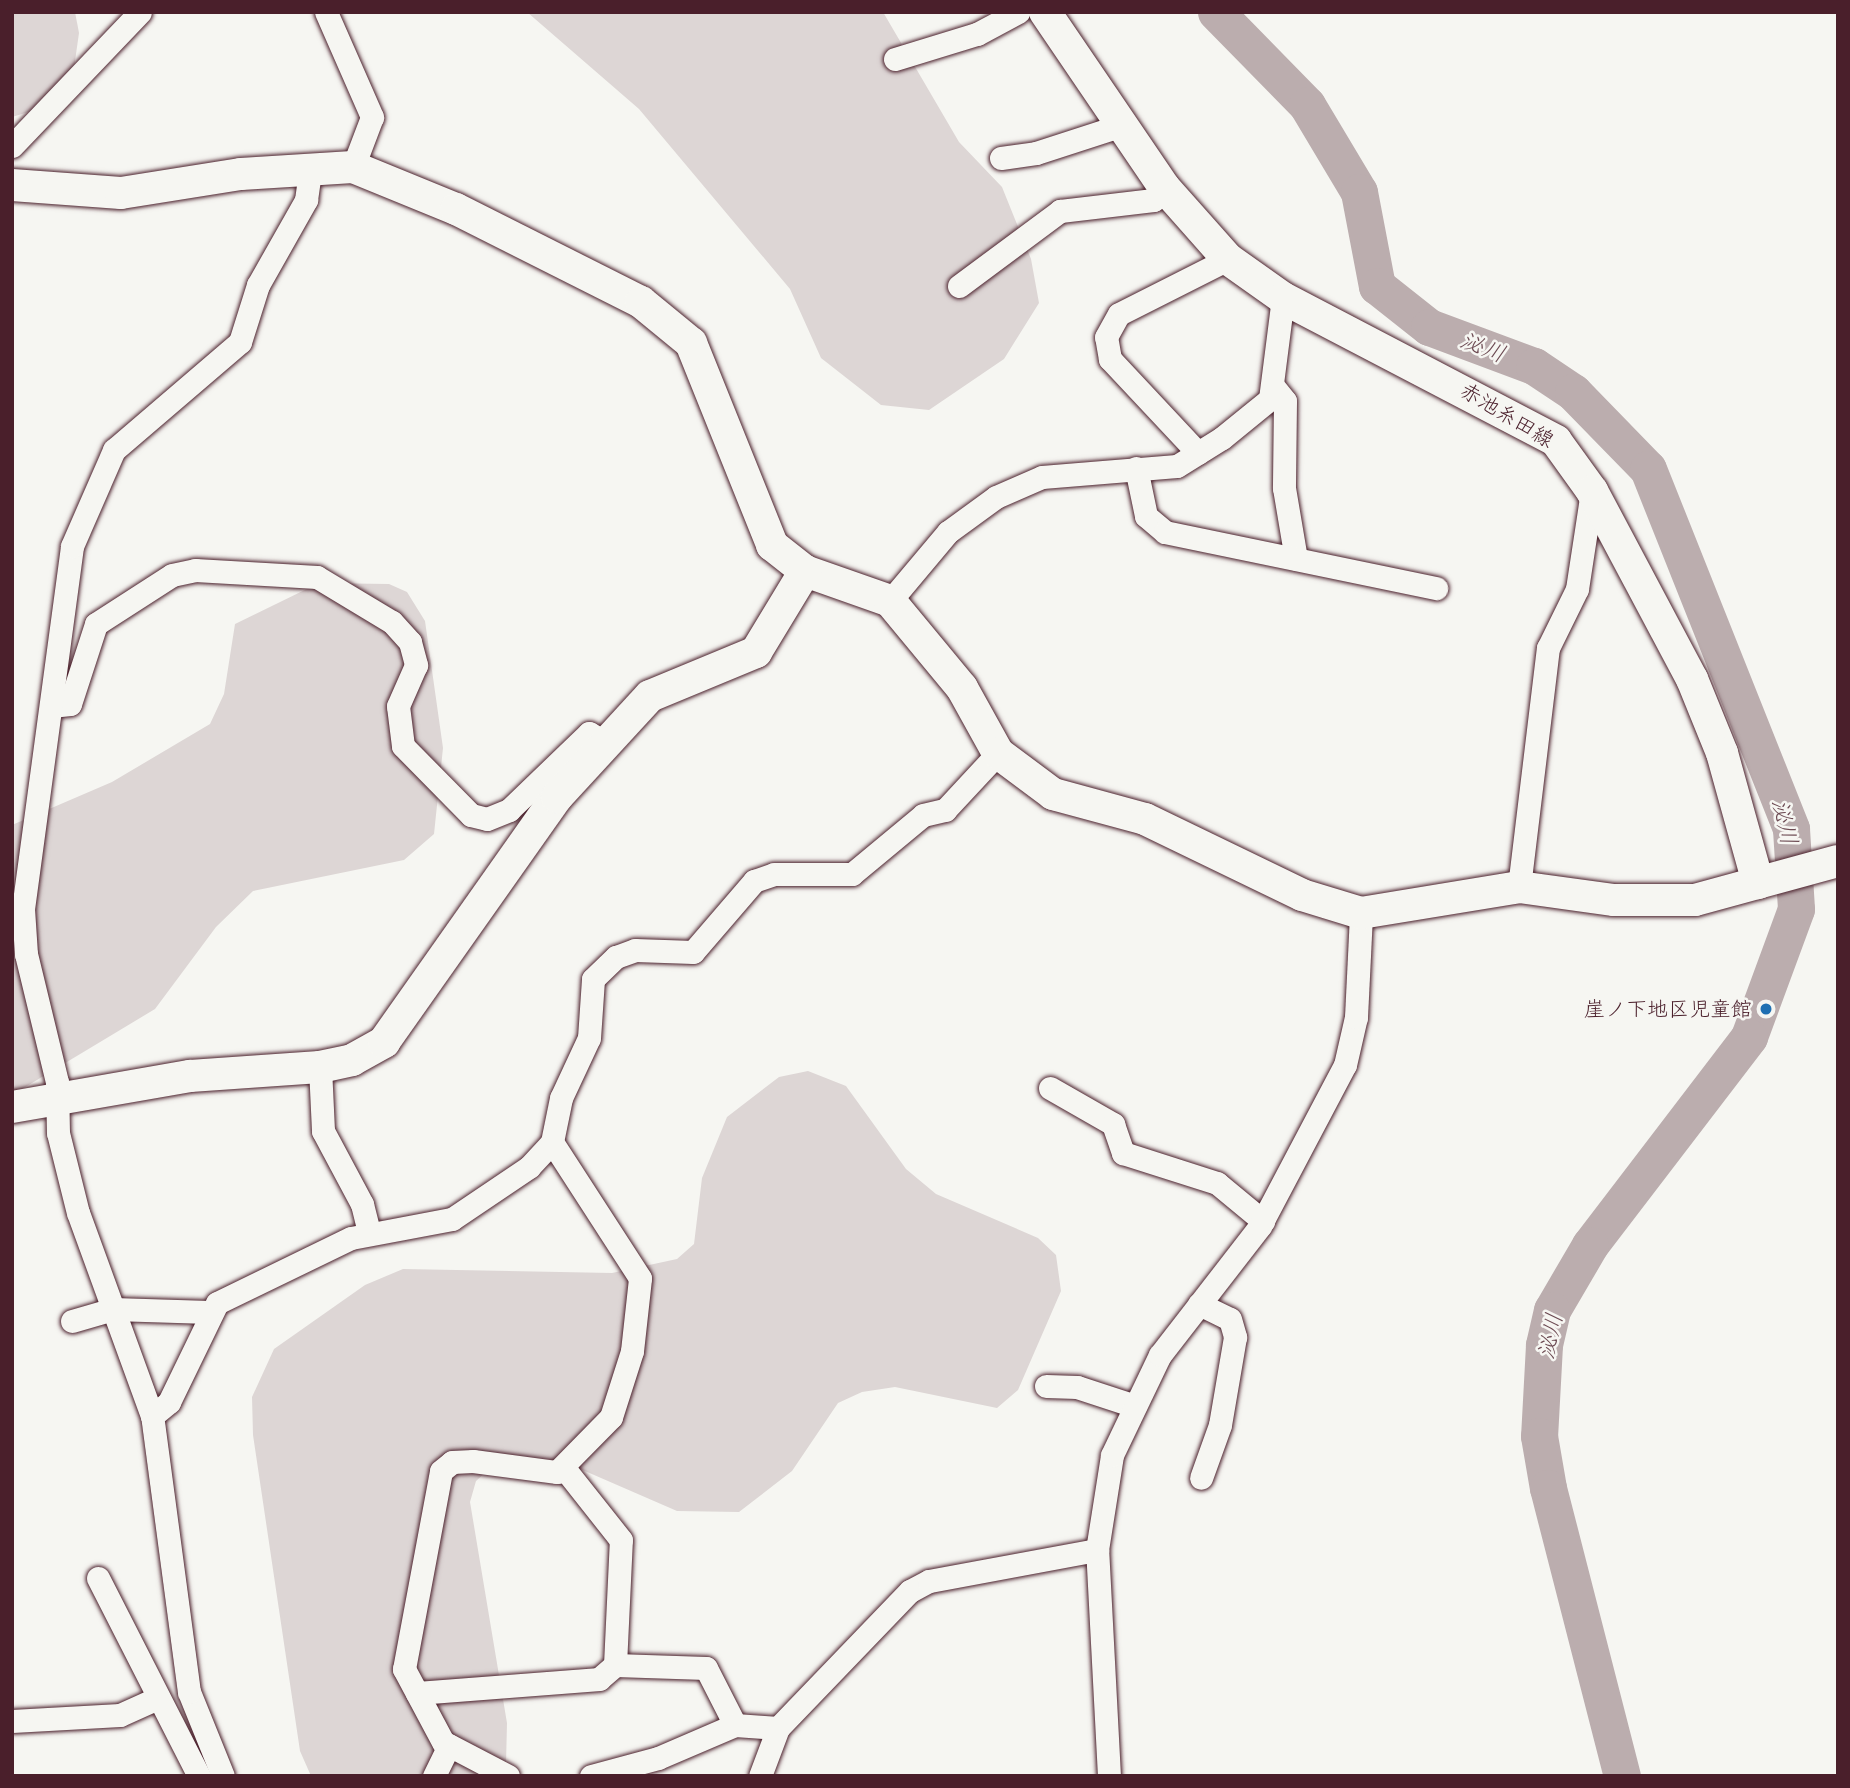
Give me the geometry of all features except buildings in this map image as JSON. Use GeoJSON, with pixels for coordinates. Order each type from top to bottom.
{"type":"FeatureCollection","features":[{"type":"Feature","properties":{"kind":"street"},"geometry":{"type":"LineString","coordinates":[[12,146],[140,12]]}},
{"type":"Feature","properties":{"kind":"street"},"geometry":{"type":"LineString","coordinates":[[326,12],[372,117],[353,167]]}},
{"type":"Feature","properties":{"kind":"street"},"geometry":{"type":"LineString","coordinates":[[895,59],[976,34],[1017,12]]}},
{"type":"Feature","properties":{"kind":"street","name":"赤池糸田線"},"geometry":{"type":"LineString","coordinates":[[1045,12],[1167,191],[1228,259],[1283,298],[1556,441],[1592,491],[1692,679],[1722,753],[1764,882]]}},
{"type":"Feature","properties":{"kind":"street"},"geometry":{"type":"LineString","coordinates":[[1001,158],[1036,153],[1122,125]]}},
{"type":"Feature","properties":{"kind":"street"},"geometry":{"type":"LineString","coordinates":[[12,185],[121,193],[353,167],[456,209],[641,302],[691,343],[772,545],[805,571],[890,601],[962,688],[998,753],[1053,794],[1145,819],[1302,895],[1361,913],[1520,887],[1659,901],[1695,900],[1838,861]]}},
{"type":"Feature","properties":{"kind":"street"},"geometry":{"type":"LineString","coordinates":[[223,1776],[191,1700],[152,1416],[79,1213],[55,1101],[57,1082],[26,954],[23,809],[51,706],[72,546],[114,450],[240,342],[258,285],[306,200],[310,170]]}},
{"type":"Feature","properties":{"kind":"street"},"geometry":{"type":"LineString","coordinates":[[960,286],[1060,211],[1153,200],[1167,191]]}},
{"type":"Feature","properties":{"kind":"street"},"geometry":{"type":"LineString","coordinates":[[1198,453],[1110,359],[1106,337],[1119,314],[1228,259]]}},
{"type":"Feature","properties":{"kind":"street"},"geometry":{"type":"LineString","coordinates":[[890,601],[948,533],[996,497],[1042,477],[1177,466],[1270,399],[1283,298]]}},
{"type":"Feature","properties":{"kind":"street"},"geometry":{"type":"LineString","coordinates":[[1273,386],[1286,401],[1284,488],[1296,559]]}},
{"type":"Feature","properties":{"kind":"street"},"geometry":{"type":"LineString","coordinates":[[1136,468],[1146,516],[1165,533],[1436,588]]}},
{"type":"Feature","properties":{"kind":"street"},"geometry":{"type":"LineString","coordinates":[[1520,887],[1548,649],[1577,589],[1592,491]]}},
{"type":"Feature","properties":{"kind":"street"},"geometry":{"type":"LineString","coordinates":[[51,706],[70,704],[96,624],[172,575],[195,570],[317,577],[392,622],[410,642],[416,665],[398,706],[402,746],[471,815],[487,819],[509,810],[589,733],[606,743]]}},
{"type":"Feature","properties":{"kind":"street"},"geometry":{"type":"LineString","coordinates":[[12,1108],[190,1076],[320,1067],[352,1060],[384,1042],[512,858],[606,743],[650,696],[756,652],[805,571]]}},
{"type":"Feature","properties":{"kind":"street"},"geometry":{"type":"LineString","coordinates":[[72,1321],[113,1309],[209,1312],[369,1233],[452,1219],[530,1167],[552,1142],[561,1098],[589,1038],[593,979],[616,957],[635,950],[693,952],[754,881],[774,874],[852,874],[923,815],[946,810],[998,753]]}},
{"type":"Feature","properties":{"kind":"street"},"geometry":{"type":"LineString","coordinates":[[1109,1776],[1097,1550],[1108,1467],[1160,1355],[1263,1221],[1345,1065],[1356,1017],[1361,913]]}},
{"type":"Feature","properties":{"kind":"street"},"geometry":{"type":"LineString","coordinates":[[320,1067],[323,1131],[362,1204],[369,1233]]}},
{"type":"Feature","properties":{"kind":"street"},"geometry":{"type":"LineString","coordinates":[[1050,1088],[1113,1124],[1123,1153],[1217,1182],[1263,1221]]}},
{"type":"Feature","properties":{"kind":"street"},"geometry":{"type":"LineString","coordinates":[[508,1776],[449,1745],[404,1669],[440,1471],[452,1462],[473,1461],[520,1471],[564,1468],[611,1417],[632,1351],[640,1278],[552,1142]]}},
{"type":"Feature","properties":{"kind":"street"},"geometry":{"type":"LineString","coordinates":[[1199,1304],[1230,1319],[1235,1337],[1220,1425],[1201,1478]]}},
{"type":"Feature","properties":{"kind":"street"},"geometry":{"type":"LineString","coordinates":[[152,1416],[169,1402],[209,1312]]}},
{"type":"Feature","properties":{"kind":"street"},"geometry":{"type":"LineString","coordinates":[[1046,1386],[1077,1387],[1135,1406]]}},
{"type":"Feature","properties":{"kind":"street"},"geometry":{"type":"LineString","coordinates":[[564,1468],[621,1540],[615,1665]]}},
{"type":"Feature","properties":{"kind":"street"},"geometry":{"type":"LineString","coordinates":[[761,1776],[778,1728],[910,1591],[929,1581],[1097,1550]]}},
{"type":"Feature","properties":{"kind":"street"},"geometry":{"type":"LineString","coordinates":[[98,1578],[199,1776]]}},
{"type":"Feature","properties":{"kind":"street"},"geometry":{"type":"LineString","coordinates":[[417,1693],[599,1679],[615,1665],[692,1663],[706,1668],[735,1725]]}},
{"type":"Feature","properties":{"kind":"street"},"geometry":{"type":"LineString","coordinates":[[12,1721],[120,1715],[158,1698]]}},
{"type":"Feature","properties":{"kind":"street"},"geometry":{"type":"LineString","coordinates":[[591,1776],[657,1758],[735,1725],[778,1728]]}},
{"type":"Feature","properties":{"kind":"street"},"geometry":{"type":"LineString","coordinates":[[434,1776],[449,1745]]}},
{"type":"Feature","properties":{"kind":"shaded area"},"geometry":{"type":"Polygon","coordinates":[[[12,12],[75,12],[79,33],[73,75],[45,107],[12,117],[12,12]]]}},
{"type":"Feature","properties":{"kind":"shaded area"},"geometry":{"type":"Polygon","coordinates":[[[527,12],[883,12],[959,142],[1002,187],[1031,259],[1039,303],[1004,359],[929,410],[881,405],[821,358],[790,289],[639,109],[527,12]]]}},
{"type":"Feature","properties":{"kind":"shaded area"},"geometry":{"type":"Polygon","coordinates":[[[319,583],[389,584],[407,592],[425,621],[443,748],[434,834],[404,860],[253,891],[216,927],[155,1009],[12,1095],[12,825],[112,782],[210,724],[224,694],[235,624],[319,583]]]}},
{"type":"Feature","properties":{"kind":"shaded area"},"geometry":{"type":"Polygon","coordinates":[[[808,1071],[846,1086],[906,1169],[936,1194],[1038,1238],[1056,1255],[1061,1291],[1018,1390],[997,1408],[895,1387],[862,1392],[838,1403],[792,1471],[739,1512],[677,1511],[578,1468],[497,1462],[476,1481],[470,1502],[507,1723],[506,1764],[496,1776],[311,1776],[300,1751],[253,1435],[252,1397],[274,1349],[365,1285],[403,1269],[612,1273],[677,1259],[694,1244],[702,1178],[727,1117],[779,1077],[808,1071]]]}},
{"type":"Feature","properties":{"kind":"waterway","name":"泌川"},"geometry":{"type":"LineString","coordinates":[[1216,12],[1307,105],[1359,192],[1377,286],[1429,327],[1534,366],[1573,392],[1648,469],[1791,829],[1796,909],[1749,1037],[1590,1245],[1552,1310],[1544,1345],[1539,1436],[1548,1488],[1622,1776]]}},
{"type":"Feature","properties":{"kind":"place","name":"崖ノ下地区児童館"},"geometry":{"type":"Point","coordinates":[1766,1009]}}]}
